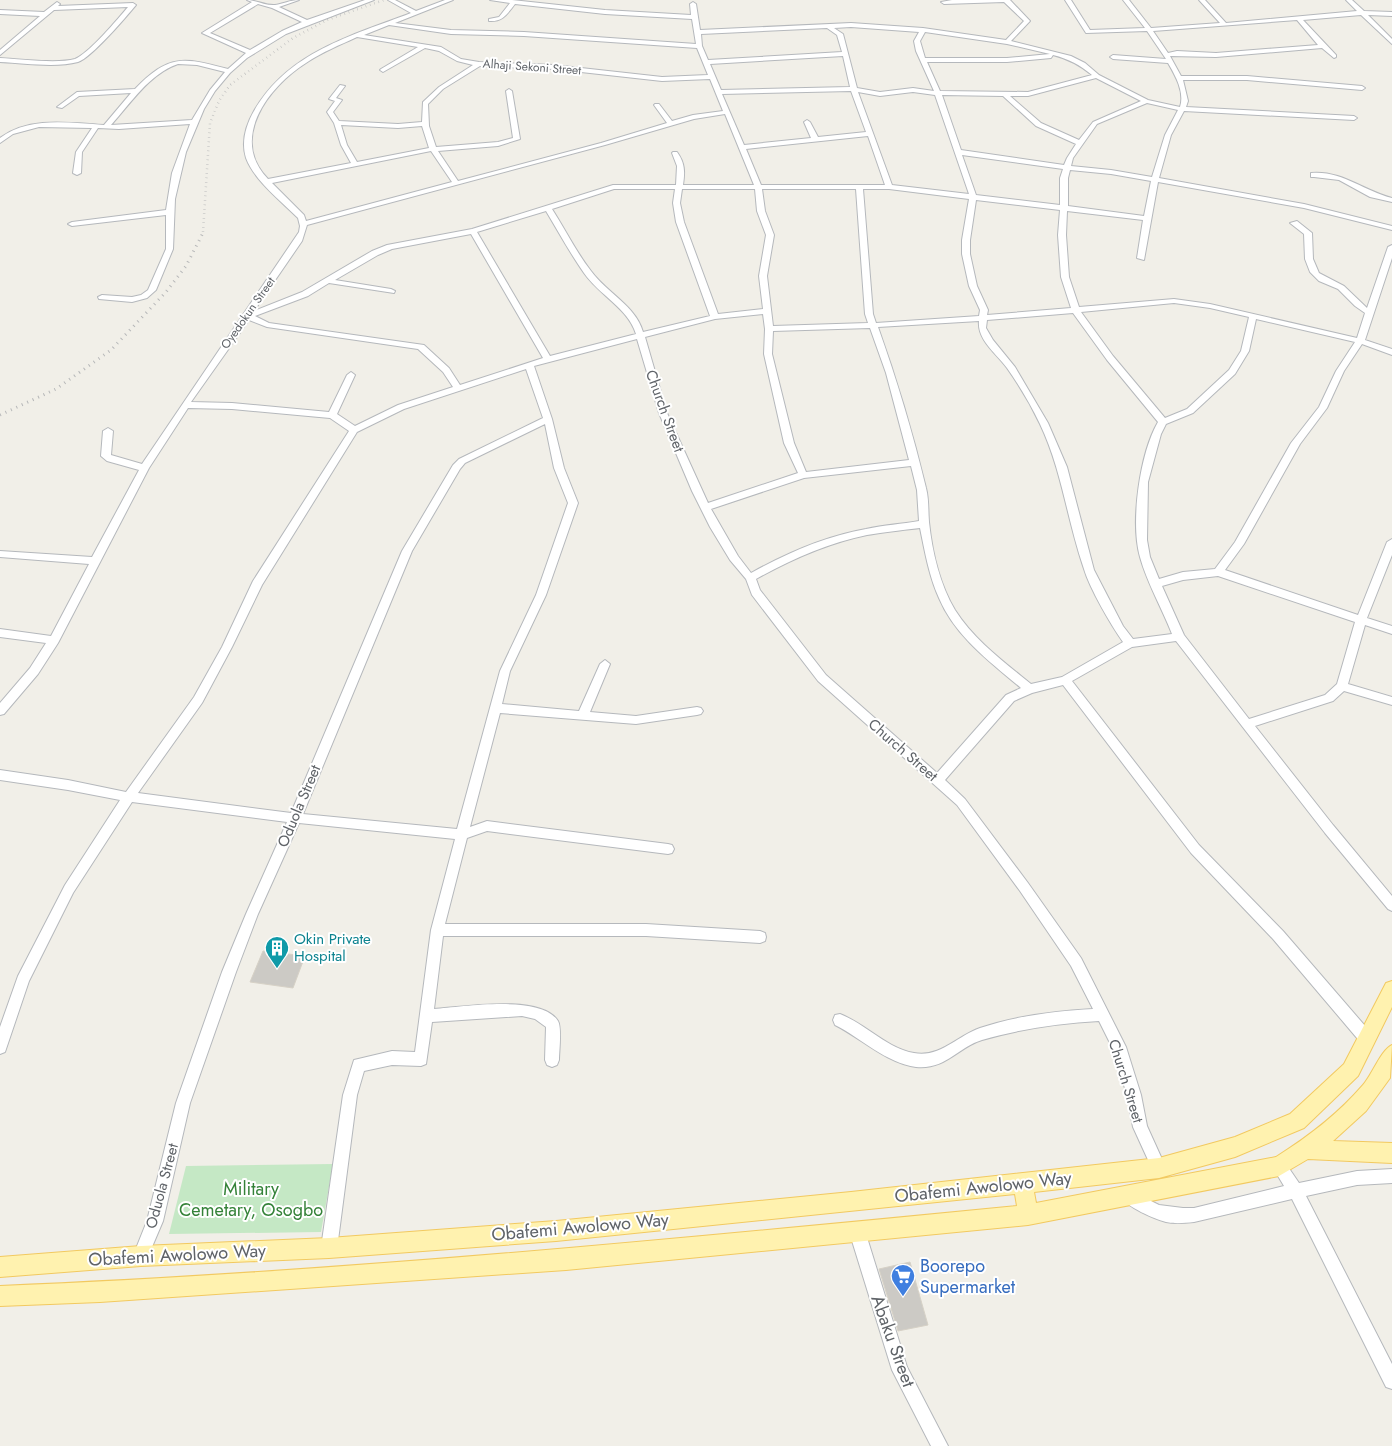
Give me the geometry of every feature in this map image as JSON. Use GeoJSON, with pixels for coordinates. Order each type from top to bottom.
{"type":"FeatureCollection","features":[{"type":"Feature","properties":{"kind":"main road","name":"Obafemi Awolowo Way"},"geometry":{"type":"LineString","coordinates":[[0,1267],[141,1256],[329,1248],[556,1231],[1159,1168],[1235,1148],[1297,1121],[1328,1096],[1351,1070],[1392,989]]}},
{"type":"Feature","properties":{"kind":"main road","name":"Obafemi Awolowo Way"},"geometry":{"type":"LineString","coordinates":[[0,1296],[100,1292],[557,1261],[1028,1215],[1279,1166],[1308,1149],[1360,1102],[1391,1058]]}},
{"type":"Feature","properties":{"kind":"main road"},"geometry":{"type":"LineString","coordinates":[[1308,1149],[1392,1153]]}},
{"type":"Feature","properties":{"kind":"main road"},"geometry":{"type":"LineString","coordinates":[[1024,1183],[1028,1215]]}},
{"type":"Feature","properties":{"kind":"street"},"geometry":{"type":"LineString","coordinates":[[0,53],[61,0]]}},
{"type":"Feature","properties":{"kind":"street"},"geometry":{"type":"LineString","coordinates":[[274,7],[296,0]]}},
{"type":"Feature","properties":{"kind":"street"},"geometry":{"type":"LineString","coordinates":[[102,297],[127,300],[136,299],[150,292],[170,246],[170,212],[176,172],[195,122],[212,91],[230,71],[280,34],[306,22],[371,0]]}},
{"type":"Feature","properties":{"kind":"street"},"geometry":{"type":"LineString","coordinates":[[391,0],[416,13]]}},
{"type":"Feature","properties":{"kind":"street"},"geometry":{"type":"LineString","coordinates":[[450,0],[330,45],[301,62],[266,96],[252,121],[246,141],[251,164],[301,217],[304,224],[671,124],[728,112]]}},
{"type":"Feature","properties":{"kind":"street"},"geometry":{"type":"LineString","coordinates":[[493,0],[661,19],[693,17]]}},
{"type":"Feature","properties":{"kind":"street"},"geometry":{"type":"LineString","coordinates":[[944,2],[1006,0],[1027,21],[1008,42]]}},
{"type":"Feature","properties":{"kind":"street"},"geometry":{"type":"LineString","coordinates":[[1068,0],[1088,32],[1150,30],[1359,13],[1392,14]]}},
{"type":"Feature","properties":{"kind":"street"},"geometry":{"type":"LineString","coordinates":[[1126,0],[1150,30],[1180,78],[1186,100],[1168,134],[1154,181],[1140,258]]}},
{"type":"Feature","properties":{"kind":"street"},"geometry":{"type":"LineString","coordinates":[[1202,0],[1224,24]]}},
{"type":"Feature","properties":{"kind":"street"},"geometry":{"type":"LineString","coordinates":[[1349,0],[1359,13],[1392,42]]}},
{"type":"Feature","properties":{"kind":"street"},"geometry":{"type":"LineString","coordinates":[[252,53],[205,33],[254,1],[274,7],[306,22]]}},
{"type":"Feature","properties":{"kind":"street"},"geometry":{"type":"LineString","coordinates":[[491,20],[502,17],[504,12],[513,3]]}},
{"type":"Feature","properties":{"kind":"street"},"geometry":{"type":"LineString","coordinates":[[692,4],[693,17],[699,32],[699,46],[758,186],[761,211],[770,235],[763,276],[769,329],[768,354],[789,443],[803,474]]}},
{"type":"Feature","properties":{"kind":"street"},"geometry":{"type":"LineString","coordinates":[[0,60],[62,62],[78,60],[104,38],[133,5],[52,8]]}},
{"type":"Feature","properties":{"kind":"street"},"geometry":{"type":"LineString","coordinates":[[0,12],[46,14]]}},
{"type":"Feature","properties":{"kind":"street"},"geometry":{"type":"LineString","coordinates":[[1298,17],[1334,56]]}},
{"type":"Feature","properties":{"kind":"street"},"geometry":{"type":"LineString","coordinates":[[388,24],[451,32],[524,34],[699,46]]}},
{"type":"Feature","properties":{"kind":"street"},"geometry":{"type":"LineString","coordinates":[[699,32],[828,26],[876,26],[923,30],[1008,42],[1063,55],[1083,64],[1096,76],[1146,101],[1182,109],[1354,118]]}},
{"type":"Feature","properties":{"kind":"street"},"geometry":{"type":"LineString","coordinates":[[828,26],[840,34],[854,89],[890,187]]}},
{"type":"Feature","properties":{"kind":"street"},"geometry":{"type":"LineString","coordinates":[[923,30],[917,41],[919,51],[938,93],[973,196],[966,240],[966,254],[973,286],[984,310],[982,328],[989,341],[1011,368],[1044,423],[1062,467],[1089,570],[1119,628],[1130,643]]}},
{"type":"Feature","properties":{"kind":"street"},"geometry":{"type":"LineString","coordinates":[[441,49],[451,32]]}},
{"type":"Feature","properties":{"kind":"street","name":"Alhaji Sekoni Street"},"geometry":{"type":"LineString","coordinates":[[357,36],[441,49],[458,60],[480,64],[554,68],[662,79],[711,77]]}},
{"type":"Feature","properties":{"kind":"street"},"geometry":{"type":"LineString","coordinates":[[383,70],[424,46]]}},
{"type":"Feature","properties":{"kind":"street"},"geometry":{"type":"LineString","coordinates":[[1113,57],[1167,58],[1177,53],[1216,54],[1323,46]]}},
{"type":"Feature","properties":{"kind":"street"},"geometry":{"type":"LineString","coordinates":[[705,62],[846,54]]}},
{"type":"Feature","properties":{"kind":"street"},"geometry":{"type":"LineString","coordinates":[[924,60],[1007,60],[1063,55]]}},
{"type":"Feature","properties":{"kind":"street"},"geometry":{"type":"LineString","coordinates":[[106,127],[137,91],[165,67],[177,62],[194,63],[230,71]]}},
{"type":"Feature","properties":{"kind":"street"},"geometry":{"type":"LineString","coordinates":[[456,184],[432,149],[426,124],[425,103],[480,64]]}},
{"type":"Feature","properties":{"kind":"street"},"geometry":{"type":"LineString","coordinates":[[720,92],[854,89],[880,94],[914,90],[938,93],[1006,94],[1038,92],[1096,76]]}},
{"type":"Feature","properties":{"kind":"street"},"geometry":{"type":"LineString","coordinates":[[1180,78],[1247,78],[1362,88]]}},
{"type":"Feature","properties":{"kind":"street"},"geometry":{"type":"LineString","coordinates":[[342,86],[332,99],[339,100],[330,112],[337,123],[344,145],[355,164]]}},
{"type":"Feature","properties":{"kind":"street"},"geometry":{"type":"LineString","coordinates":[[60,107],[77,94],[137,91]]}},
{"type":"Feature","properties":{"kind":"street"},"geometry":{"type":"LineString","coordinates":[[266,182],[432,149],[498,144],[516,139],[509,91]]}},
{"type":"Feature","properties":{"kind":"street"},"geometry":{"type":"LineString","coordinates":[[1006,94],[1034,124],[1046,131],[1080,143]]}},
{"type":"Feature","properties":{"kind":"street"},"geometry":{"type":"LineString","coordinates":[[1146,101],[1095,123],[1070,158],[1064,178],[1063,258],[1065,277],[1076,311],[1110,358],[1162,422]]}},
{"type":"Feature","properties":{"kind":"street"},"geometry":{"type":"LineString","coordinates":[[657,104],[671,124]]}},
{"type":"Feature","properties":{"kind":"street"},"geometry":{"type":"LineString","coordinates":[[0,141],[14,131],[28,128],[106,127],[195,122]]}},
{"type":"Feature","properties":{"kind":"street"},"geometry":{"type":"LineString","coordinates":[[807,122],[814,139]]}},
{"type":"Feature","properties":{"kind":"street"},"geometry":{"type":"LineString","coordinates":[[337,123],[398,126],[426,124]]}},
{"type":"Feature","properties":{"kind":"street"},"geometry":{"type":"LineString","coordinates":[[77,173],[79,152],[96,127]]}},
{"type":"Feature","properties":{"kind":"street"},"geometry":{"type":"LineString","coordinates":[[742,147],[871,134]]}},
{"type":"Feature","properties":{"kind":"street"},"geometry":{"type":"LineString","coordinates":[[959,152],[1068,168],[1111,172],[1304,206],[1392,228]]}},
{"type":"Feature","properties":{"kind":"street"},"geometry":{"type":"LineString","coordinates":[[675,153],[680,161],[677,208],[681,227],[695,259],[715,317]]}},
{"type":"Feature","properties":{"kind":"street"},"geometry":{"type":"LineString","coordinates":[[1314,175],[1341,178],[1373,195],[1392,200]]}},
{"type":"Feature","properties":{"kind":"street"},"geometry":{"type":"LineString","coordinates":[[240,323],[248,316],[305,294],[375,253],[390,247],[473,231],[613,187],[890,187],[1146,218]]}},
{"type":"Feature","properties":{"kind":"street"},"geometry":{"type":"LineString","coordinates":[[859,187],[869,314],[890,373],[913,463],[922,490],[925,507],[924,524],[932,562],[944,598],[956,620],[972,638],[1029,689]]}},
{"type":"Feature","properties":{"kind":"street","name":"Church Street"},"geometry":{"type":"LineString","coordinates":[[547,207],[587,272],[600,287],[617,300],[632,319],[640,337],[664,413],[706,507],[734,558],[750,578],[756,592],[822,678],[841,697],[962,802],[1076,962],[1101,1015],[1119,1047],[1134,1095],[1140,1127],[1159,1168]]}},
{"type":"Feature","properties":{"kind":"street"},"geometry":{"type":"LineString","coordinates":[[72,224],[170,212]]}},
{"type":"Feature","properties":{"kind":"street"},"geometry":{"type":"LineString","coordinates":[[1294,223],[1308,233],[1308,254],[1310,265],[1314,272],[1321,278],[1343,288],[1356,306],[1368,312]]}},
{"type":"Feature","properties":{"kind":"street","name":"Oyedokun Street"},"geometry":{"type":"LineString","coordinates":[[0,711],[34,671],[54,640],[144,468],[240,323],[298,241],[304,224]]}},
{"type":"Feature","properties":{"kind":"street"},"geometry":{"type":"LineString","coordinates":[[473,231],[548,359]]}},
{"type":"Feature","properties":{"kind":"street"},"geometry":{"type":"LineString","coordinates":[[1218,572],[1239,544],[1296,443],[1323,408],[1340,371],[1360,341],[1368,312],[1379,289],[1392,247]]}},
{"type":"Feature","properties":{"kind":"street"},"geometry":{"type":"LineString","coordinates":[[329,281],[391,291]]}},
{"type":"Feature","properties":{"kind":"street"},"geometry":{"type":"LineString","coordinates":[[769,329],[874,326],[1076,311],[1174,301],[1253,316],[1360,341],[1392,352]]}},
{"type":"Feature","properties":{"kind":"street"},"geometry":{"type":"LineString","coordinates":[[0,1047],[23,980],[69,889],[128,797],[198,700],[228,647],[257,584],[354,430],[402,407],[548,359],[715,317],[766,311]]}},
{"type":"Feature","properties":{"kind":"street"},"geometry":{"type":"LineString","coordinates":[[248,316],[267,325],[421,346],[446,370],[459,389]]}},
{"type":"Feature","properties":{"kind":"street"},"geometry":{"type":"LineString","coordinates":[[1253,316],[1245,351],[1232,372],[1190,411],[1162,422],[1148,457],[1143,482],[1142,540],[1145,557],[1179,637],[1246,724],[1392,905]]}},
{"type":"Feature","properties":{"kind":"street"},"geometry":{"type":"LineString","coordinates":[[329,1248],[350,1095],[359,1065],[392,1058],[421,1059],[437,930],[497,708],[505,671],[541,595],[572,512],[573,503],[559,468],[548,418],[528,365]]}},
{"type":"Feature","properties":{"kind":"street"},"geometry":{"type":"LineString","coordinates":[[332,415],[351,375]]}},
{"type":"Feature","properties":{"kind":"street"},"geometry":{"type":"LineString","coordinates":[[186,405],[232,406],[332,415],[354,430]]}},
{"type":"Feature","properties":{"kind":"street","name":"Oduola Street"},"geometry":{"type":"LineString","coordinates":[[141,1256],[155,1221],[183,1103],[229,972],[408,551],[450,475],[462,461],[548,418]]}},
{"type":"Feature","properties":{"kind":"street"},"geometry":{"type":"LineString","coordinates":[[108,431],[106,456],[110,459],[144,468]]}},
{"type":"Feature","properties":{"kind":"street"},"geometry":{"type":"LineString","coordinates":[[706,507],[803,474],[913,463]]}},
{"type":"Feature","properties":{"kind":"street"},"geometry":{"type":"LineString","coordinates":[[750,578],[773,565],[827,544],[865,532],[924,524]]}},
{"type":"Feature","properties":{"kind":"street"},"geometry":{"type":"LineString","coordinates":[[1246,724],[1329,698],[1342,686],[1361,620],[1392,542]]}},
{"type":"Feature","properties":{"kind":"street"},"geometry":{"type":"LineString","coordinates":[[0,554],[95,562]]}},
{"type":"Feature","properties":{"kind":"street"},"geometry":{"type":"LineString","coordinates":[[1155,584],[1183,576],[1218,572],[1392,630]]}},
{"type":"Feature","properties":{"kind":"street"},"geometry":{"type":"LineString","coordinates":[[0,633],[54,640]]}},
{"type":"Feature","properties":{"kind":"street"},"geometry":{"type":"LineString","coordinates":[[938,780],[1010,698],[1029,689],[1065,680],[1130,643],[1179,637]]}},
{"type":"Feature","properties":{"kind":"street"},"geometry":{"type":"LineString","coordinates":[[584,714],[606,664]]}},
{"type":"Feature","properties":{"kind":"street"},"geometry":{"type":"LineString","coordinates":[[1065,680],[1195,849],[1278,935],[1367,1039]]}},
{"type":"Feature","properties":{"kind":"street"},"geometry":{"type":"LineString","coordinates":[[1342,686],[1392,700]]}},
{"type":"Feature","properties":{"kind":"street"},"geometry":{"type":"LineString","coordinates":[[497,708],[584,714],[636,720],[697,711]]}},
{"type":"Feature","properties":{"kind":"street"},"geometry":{"type":"LineString","coordinates":[[0,775],[68,784],[128,797],[295,818],[462,835],[486,826],[668,849]]}},
{"type":"Feature","properties":{"kind":"street"},"geometry":{"type":"LineString","coordinates":[[437,930],[646,930],[760,938]]}},
{"type":"Feature","properties":{"kind":"street"},"geometry":{"type":"LineString","coordinates":[[426,1016],[522,1010],[533,1012],[543,1016],[553,1025],[552,1060]]}},
{"type":"Feature","properties":{"kind":"street"},"geometry":{"type":"LineString","coordinates":[[840,1020],[891,1053],[916,1060],[930,1061],[946,1056],[979,1034],[1071,1016],[1101,1015]]}},
{"type":"Feature","properties":{"kind":"street"},"geometry":{"type":"LineString","coordinates":[[1279,1166],[1296,1192],[1392,1381]]}},
{"type":"Feature","properties":{"kind":"street"},"geometry":{"type":"LineString","coordinates":[[1128,1196],[1164,1216],[1175,1217],[1194,1215],[1358,1178],[1392,1176]]}},
{"type":"Feature","properties":{"kind":"street","name":"Abaku Street"},"geometry":{"type":"LineString","coordinates":[[857,1231],[900,1370],[940,1446]]}},
{"type":"Feature","properties":{"kind":"green space","name":"Military Cemetary, Osogbo"},"geometry":{"type":"Polygon","coordinates":[[[333,1164],[321,1232],[169,1234],[186,1166],[333,1164]]]}},
{"type":"Feature","properties":{"kind":"building","name":"Okin Private Hospital"},"geometry":{"type":"Polygon","coordinates":[[[263,951],[305,956],[293,988],[250,982],[263,951]]]}},
{"type":"Feature","properties":{"kind":"building","name":"Boorepo Supermarket"},"geometry":{"type":"Polygon","coordinates":[[[910,1262],[928,1325],[898,1331],[879,1269],[910,1262]]]}},
{"type":"Feature","properties":{"kind":"railway"},"geometry":{"type":"LineString","coordinates":[[203,232],[210,123],[219,101],[230,85],[293,38],[327,20],[384,0]]}},
{"type":"Feature","properties":{"kind":"railway"},"geometry":{"type":"LineString","coordinates":[[0,415],[56,389],[111,350],[166,292],[186,266],[204,231]]}},
{"type":"Feature","properties":{"kind":"place","name":"Okin Private Hospital"},"geometry":{"type":"Point","coordinates":[277,969]}},
{"type":"Feature","properties":{"kind":"place","name":"Boorepo Supermarket"},"geometry":{"type":"Point","coordinates":[903,1297]}}]}
